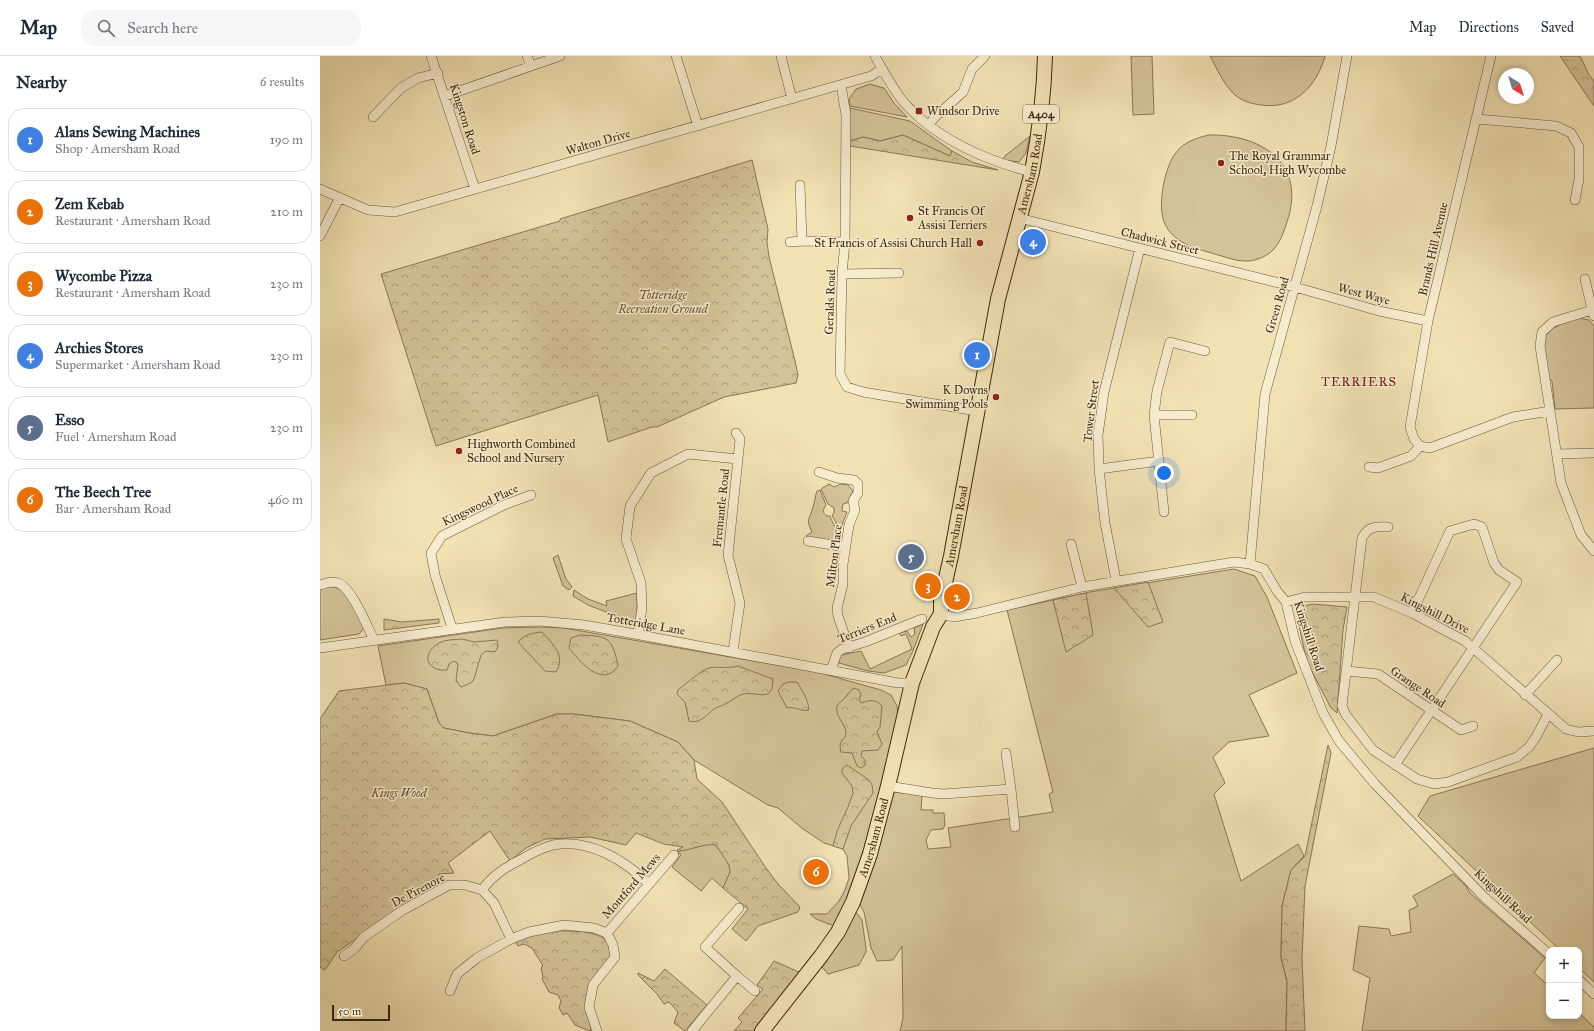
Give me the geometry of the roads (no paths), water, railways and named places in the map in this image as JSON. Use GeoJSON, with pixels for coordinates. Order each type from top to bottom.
{"type":"FeatureCollection","features":[{"type":"Feature","properties":{"kind":"main road","name":"Amersham Road"},"geometry":{"type":"LineString","coordinates":[[762,1031],[838,932],[853,902],[867,861],[888,786],[912,683],[933,627],[941,614],[941,600],[951,556],[998,299],[1032,172],[1044,85],[1045,56]]}},
{"type":"Feature","properties":{"kind":"street","name":"Kingston Road"},"geometry":{"type":"LineString","coordinates":[[431,56],[438,73],[475,189]]}},
{"type":"Feature","properties":{"kind":"street"},"geometry":{"type":"LineString","coordinates":[[527,56],[531,66]]}},
{"type":"Feature","properties":{"kind":"street"},"geometry":{"type":"LineString","coordinates":[[445,96],[560,56]]}},
{"type":"Feature","properties":{"kind":"street"},"geometry":{"type":"LineString","coordinates":[[676,56],[698,126]]}},
{"type":"Feature","properties":{"kind":"street"},"geometry":{"type":"LineString","coordinates":[[781,56],[792,99]]}},
{"type":"Feature","properties":{"kind":"street"},"geometry":{"type":"LineString","coordinates":[[875,56],[899,97],[915,114],[929,125],[955,144],[978,154],[1032,172]]}},
{"type":"Feature","properties":{"kind":"street"},"geometry":{"type":"LineString","coordinates":[[929,125],[934,118],[963,92],[972,70],[985,56]]}},
{"type":"Feature","properties":{"kind":"street","name":"Green Road"},"geometry":{"type":"LineString","coordinates":[[1250,564],[1265,394],[1317,206],[1331,146],[1347,56]]}},
{"type":"Feature","properties":{"kind":"street","name":"Brands Hill Avenue"},"geometry":{"type":"LineString","coordinates":[[1420,446],[1414,439],[1410,428],[1428,321],[1491,56]]}},
{"type":"Feature","properties":{"kind":"street","name":"Walton Drive"},"geometry":{"type":"LineString","coordinates":[[320,189],[339,199],[368,210],[395,212],[841,85],[871,76],[882,69]]}},
{"type":"Feature","properties":{"kind":"street"},"geometry":{"type":"LineString","coordinates":[[373,117],[401,88],[418,78],[438,73]]}},
{"type":"Feature","properties":{"kind":"street","name":"Geralds Road"},"geometry":{"type":"LineString","coordinates":[[841,85],[846,115],[845,242],[842,274],[840,374],[847,387],[863,392],[977,411]]}},
{"type":"Feature","properties":{"kind":"street"},"geometry":{"type":"LineString","coordinates":[[1477,119],[1556,126],[1571,133],[1579,148],[1579,179],[1575,200]]}},
{"type":"Feature","properties":{"kind":"street"},"geometry":{"type":"LineString","coordinates":[[800,186],[802,241]]}},
{"type":"Feature","properties":{"kind":"street"},"geometry":{"type":"LineString","coordinates":[[320,236],[339,199]]}},
{"type":"Feature","properties":{"kind":"street","name":"Chadwick Street"},"geometry":{"type":"LineString","coordinates":[[1020,218],[1295,287]]}},
{"type":"Feature","properties":{"kind":"street"},"geometry":{"type":"LineString","coordinates":[[790,242],[845,242]]}},
{"type":"Feature","properties":{"kind":"street","name":"Tower Street"},"geometry":{"type":"LineString","coordinates":[[1116,580],[1105,522],[1099,469],[1098,435],[1104,392],[1140,248]]}},
{"type":"Feature","properties":{"kind":"street"},"geometry":{"type":"LineString","coordinates":[[842,274],[899,273]]}},
{"type":"Feature","properties":{"kind":"street"},"geometry":{"type":"LineString","coordinates":[[1584,279],[1593,313],[1553,322],[1542,332],[1540,346],[1561,484],[1581,535],[1594,551]]}},
{"type":"Feature","properties":{"kind":"street","name":"West Waye"},"geometry":{"type":"LineString","coordinates":[[1295,287],[1379,311],[1428,321]]}},
{"type":"Feature","properties":{"kind":"street"},"geometry":{"type":"LineString","coordinates":[[1164,512],[1160,461],[1154,415],[1157,392],[1170,342],[1205,351]]}},
{"type":"Feature","properties":{"kind":"street"},"geometry":{"type":"LineString","coordinates":[[1369,467],[1378,468],[1410,456],[1420,446],[1430,448],[1513,416],[1550,411]]}},
{"type":"Feature","properties":{"kind":"street"},"geometry":{"type":"LineString","coordinates":[[1154,415],[1192,414]]}},
{"type":"Feature","properties":{"kind":"street"},"geometry":{"type":"LineString","coordinates":[[736,433],[740,439],[738,459]]}},
{"type":"Feature","properties":{"kind":"street"},"geometry":{"type":"LineString","coordinates":[[1557,454],[1594,453]]}},
{"type":"Feature","properties":{"kind":"street","name":"Fremantle Road"},"geometry":{"type":"LineString","coordinates":[[638,634],[642,608],[641,583],[626,538],[630,506],[651,473],[688,454],[738,459],[728,555],[740,603],[733,651]]}},
{"type":"Feature","properties":{"kind":"street"},"geometry":{"type":"LineString","coordinates":[[1099,469],[1160,461]]}},
{"type":"Feature","properties":{"kind":"street","name":"Milton Place"},"geometry":{"type":"LineString","coordinates":[[819,472],[837,478],[854,480],[858,484],[858,493],[853,502],[854,510],[849,525],[842,564],[844,584],[837,608],[838,616],[849,648]]}},
{"type":"Feature","properties":{"kind":"street","name":"Kingswood Place"},"geometry":{"type":"LineString","coordinates":[[452,628],[435,575],[431,553],[442,536],[504,505],[531,495]]}},
{"type":"Feature","properties":{"kind":"street"},"geometry":{"type":"LineString","coordinates":[[1395,765],[1431,710],[1474,649],[1517,582],[1499,570],[1494,562],[1482,527],[1474,524],[1450,531],[1412,613]]}},
{"type":"Feature","properties":{"kind":"street"},"geometry":{"type":"LineString","coordinates":[[1388,527],[1377,526],[1366,530],[1362,538],[1342,706],[1346,716],[1373,750],[1417,780],[1434,784],[1448,782],[1517,757],[1529,747],[1548,714]]}},
{"type":"Feature","properties":{"kind":"street"},"geometry":{"type":"LineString","coordinates":[[808,542],[845,547]]}},
{"type":"Feature","properties":{"kind":"street"},"geometry":{"type":"LineString","coordinates":[[1071,544],[1082,586]]}},
{"type":"Feature","properties":{"kind":"street","name":"Kingshill Road"},"geometry":{"type":"LineString","coordinates":[[941,614],[954,617],[977,613],[1082,586],[1234,562],[1250,564],[1264,569],[1277,592],[1286,602],[1295,641],[1323,713],[1339,741],[1375,784],[1485,898],[1546,951]]}},
{"type":"Feature","properties":{"kind":"street"},"geometry":{"type":"LineString","coordinates":[[320,585],[330,582],[339,583],[345,587],[362,613],[374,640]]}},
{"type":"Feature","properties":{"kind":"street","name":"Kingshill Drive"},"geometry":{"type":"LineString","coordinates":[[1286,602],[1305,596],[1374,597],[1412,613],[1465,641],[1525,695],[1566,729],[1578,732],[1594,731]]}},
{"type":"Feature","properties":{"kind":"street","name":"Terriers End"},"geometry":{"type":"LineString","coordinates":[[831,670],[837,653],[842,649],[849,648],[922,618]]}},
{"type":"Feature","properties":{"kind":"street","name":"Totteridge Lane"},"geometry":{"type":"LineString","coordinates":[[320,648],[452,628],[539,620],[584,625],[638,634],[898,683],[912,683]]}},
{"type":"Feature","properties":{"kind":"street"},"geometry":{"type":"LineString","coordinates":[[1525,695],[1557,660]]}},
{"type":"Feature","properties":{"kind":"street","name":"Grange Road"},"geometry":{"type":"LineString","coordinates":[[1346,671],[1378,674],[1460,730],[1473,726]]}},
{"type":"Feature","properties":{"kind":"street"},"geometry":{"type":"LineString","coordinates":[[1006,753],[1015,827]]}},
{"type":"Feature","properties":{"kind":"street"},"geometry":{"type":"LineString","coordinates":[[888,786],[938,793],[1011,790]]}},
{"type":"Feature","properties":{"kind":"street"},"geometry":{"type":"LineString","coordinates":[[511,939],[494,903],[482,890],[490,880],[503,869],[528,855],[554,845],[580,845],[612,856],[636,871],[649,884]]}},
{"type":"Feature","properties":{"kind":"street","name":"Montford Mews"},"geometry":{"type":"LineString","coordinates":[[607,933],[674,855]]}},
{"type":"Feature","properties":{"kind":"street","name":"De Pirenore"},"geometry":{"type":"LineString","coordinates":[[344,956],[354,949],[364,937],[402,910],[449,885],[465,885],[482,890]]}},
{"type":"Feature","properties":{"kind":"street"},"geometry":{"type":"LineString","coordinates":[[739,908],[705,946],[755,991]]}},
{"type":"Feature","properties":{"kind":"street"},"geometry":{"type":"LineString","coordinates":[[450,991],[456,974],[477,958],[511,939],[529,932],[564,925],[594,928],[607,933],[613,945],[615,957],[593,985],[589,1007],[597,1031]]}},
{"type":"Feature","properties":{"kind":"street"},"geometry":{"type":"LineString","coordinates":[[692,1031],[737,976]]}},
{"type":"Feature","properties":{"kind":"street"},"geometry":{"type":"LineString","coordinates":[[1582,983],[1594,994]]}},
{"type":"Feature","properties":{"kind":"place","name":"Windsor Drive"},"geometry":{"type":"Point","coordinates":[919,111]}},
{"type":"Feature","properties":{"kind":"place","name":"The Royal Grammar School, High Wycombe"},"geometry":{"type":"Point","coordinates":[1221,163]}},
{"type":"Feature","properties":{"kind":"place","name":"St Francis Of Assisi Terriers"},"geometry":{"type":"Point","coordinates":[910,218]}},
{"type":"Feature","properties":{"kind":"place","name":"Archies Stores"},"geometry":{"type":"Point","coordinates":[1033,242]}},
{"type":"Feature","properties":{"kind":"place","name":"St Francis of Assisi Church Hall"},"geometry":{"type":"Point","coordinates":[980,243]}},
{"type":"Feature","properties":{"kind":"place","name":"Alans Sewing Machines"},"geometry":{"type":"Point","coordinates":[977,355]}},
{"type":"Feature","properties":{"kind":"place","name":"K Downs Swimming Pools"},"geometry":{"type":"Point","coordinates":[996,397]}},
{"type":"Feature","properties":{"kind":"place","name":"Highworth Combined School and Nursery"},"geometry":{"type":"Point","coordinates":[459,451]}},
{"type":"Feature","properties":{"kind":"place","name":"Esso"},"geometry":{"type":"Point","coordinates":[911,557]}},
{"type":"Feature","properties":{"kind":"place","name":"Wycombe Pizza"},"geometry":{"type":"Point","coordinates":[928,586]}},
{"type":"Feature","properties":{"kind":"place","name":"Zem Kebab"},"geometry":{"type":"Point","coordinates":[957,597]}},
{"type":"Feature","properties":{"kind":"place","name":"The Beech Tree"},"geometry":{"type":"Point","coordinates":[816,872]}},
{"type":"Feature","properties":{"kind":"district","name":"TERRIERS"},"geometry":{"type":"Point","coordinates":[1359,382]}},
{"type":"Feature","properties":{"kind":"park label","name":"Totteridge Recreation Ground"},"geometry":{"type":"Point","coordinates":[663,302]}},
{"type":"Feature","properties":{"kind":"park label","name":"Kings Wood"},"geometry":{"type":"Point","coordinates":[399,793]}}]}
